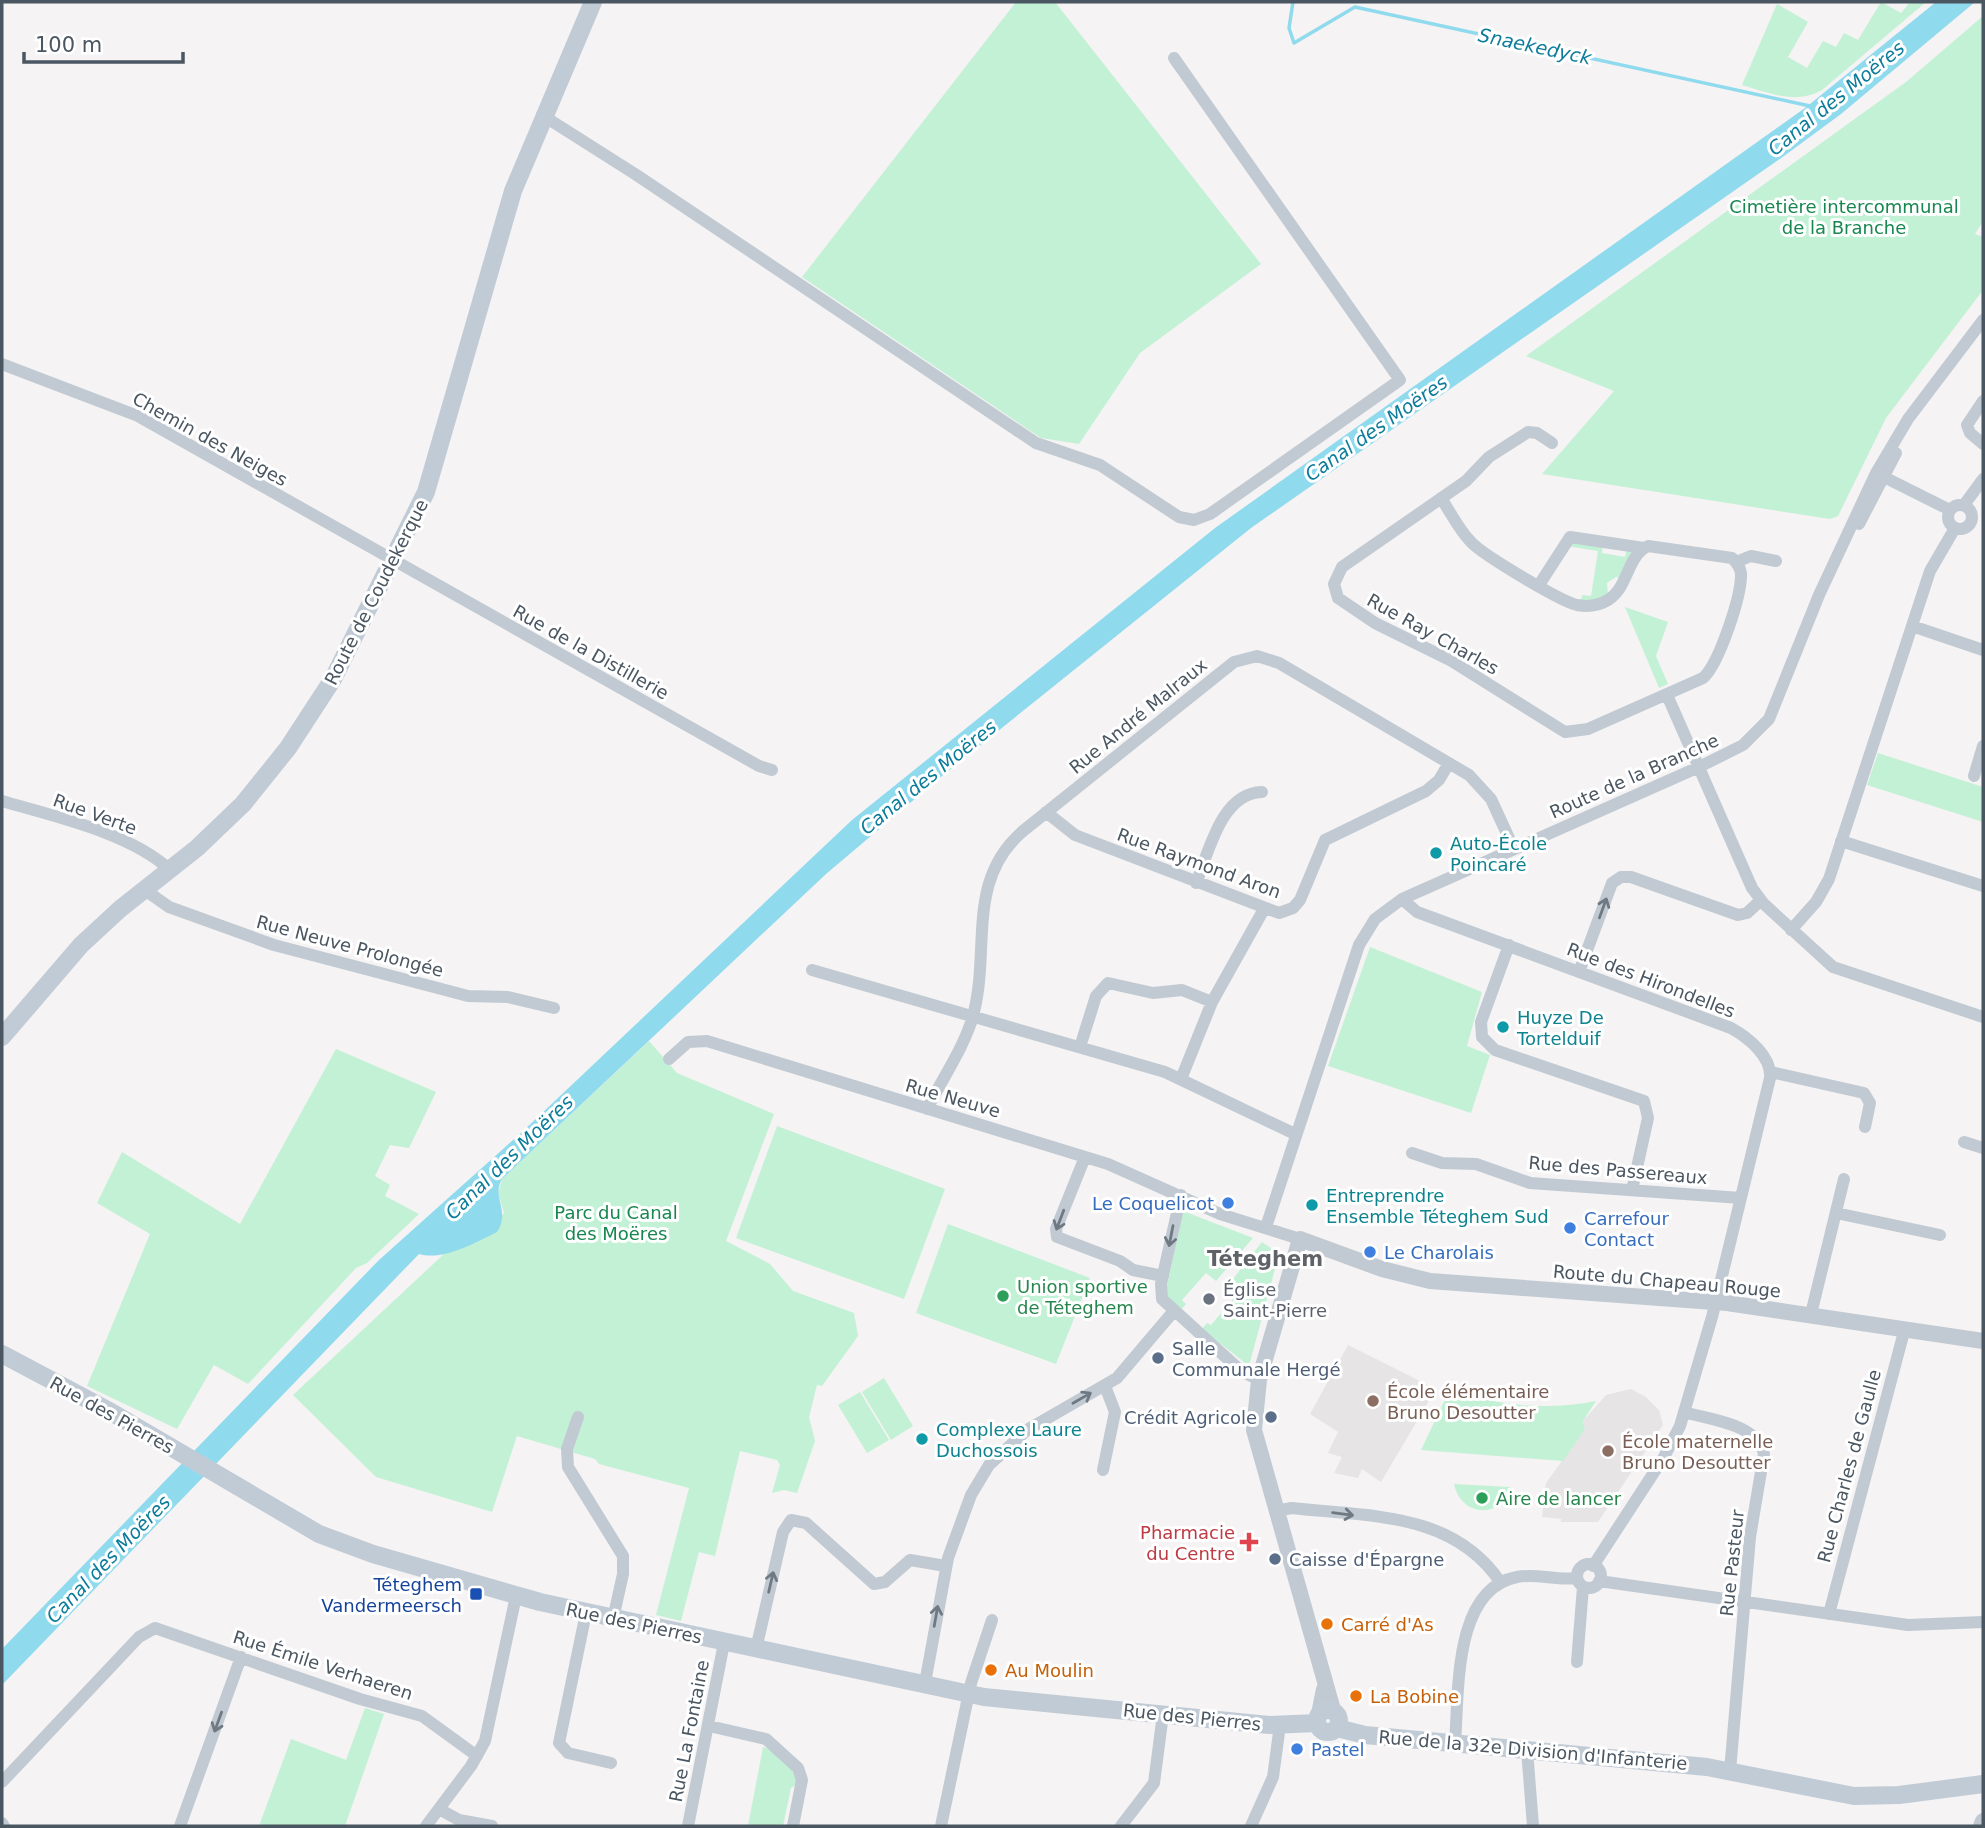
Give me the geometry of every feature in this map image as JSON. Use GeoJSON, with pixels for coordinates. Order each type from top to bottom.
{"type":"FeatureCollection","features":[{"type":"Feature","properties":{"kind":"main road","name":"Route de Coudekerque"},"geometry":{"type":"LineString","coordinates":[[2,1037],[70,956],[237,810],[288,748],[333,679],[393,563],[432,475],[509,201],[542,115],[593,2]]}},
{"type":"Feature","properties":{"kind":"main road","name":"Rue des Pierres"},"geometry":{"type":"LineString","coordinates":[[2,1354],[179,1451],[305,1527],[344,1545],[516,1596],[724,1643],[968,1694],[1019,1702],[1280,1725],[1326,1719]]}},
{"type":"Feature","properties":{"kind":"main road","name":"Rue de la 32e Division d'Infanterie"},"geometry":{"type":"LineString","coordinates":[[1326,1719],[1356,1734],[1730,1771],[1854,1796],[1907,1794],[1983,1784]]}},
{"type":"Feature","properties":{"kind":"main road","name":"Rue de la 32e Division d'Infanterie"},"geometry":{"type":"LineString","coordinates":[[1730,1771],[1805,1794],[1854,1802],[1907,1800],[1983,1790]]}},
{"type":"Feature","properties":{"kind":"street"},"geometry":{"type":"LineString","coordinates":[[542,115],[635,174],[1036,443],[1100,465],[1179,517],[1194,520],[1210,513],[1400,380],[1174,58]]}},
{"type":"Feature","properties":{"kind":"street","name":"Route de la Branche"},"geometry":{"type":"LineString","coordinates":[[1265,1227],[1360,941],[1378,915],[1402,899],[1699,768],[1743,745],[1769,719],[1839,553],[1908,419],[1983,320]]}},
{"type":"Feature","properties":{"kind":"street","name":"Chemin des Neiges"},"geometry":{"type":"LineString","coordinates":[[2,364],[138,416],[393,563]]}},
{"type":"Feature","properties":{"kind":"street"},"geometry":{"type":"LineString","coordinates":[[1983,401],[1967,425],[1970,433],[1983,444]]}},
{"type":"Feature","properties":{"kind":"street","name":"Rue Ray Charles"},"geometry":{"type":"LineString","coordinates":[[1552,443],[1534,432],[1523,434],[1489,457],[1466,481],[1342,567],[1334,584],[1340,600],[1375,623],[1450,660],[1561,731],[1582,732],[1703,678],[1712,668],[1736,602],[1741,573],[1736,562]]}},
{"type":"Feature","properties":{"kind":"street"},"geometry":{"type":"LineString","coordinates":[[1880,475],[1950,510]]}},
{"type":"Feature","properties":{"kind":"street"},"geometry":{"type":"LineString","coordinates":[[1964,505],[1983,479]]}},
{"type":"Feature","properties":{"kind":"street"},"geometry":{"type":"LineString","coordinates":[[1441,498],[1472,543],[1575,605],[1600,604],[1623,587],[1635,557],[1644,548]]}},
{"type":"Feature","properties":{"kind":"street"},"geometry":{"type":"LineString","coordinates":[[1956,505],[1964,505],[1972,513],[1977,526],[1955,528],[1948,520],[1950,510],[1956,505]]}},
{"type":"Feature","properties":{"kind":"street"},"geometry":{"type":"LineString","coordinates":[[1791,930],[1824,889],[1931,566],[1955,528]]}},
{"type":"Feature","properties":{"kind":"street"},"geometry":{"type":"LineString","coordinates":[[1539,585],[1570,537],[1726,556],[1736,562],[1751,556],[1776,561]]}},
{"type":"Feature","properties":{"kind":"street","name":"Rue de la Distillerie"},"geometry":{"type":"LineString","coordinates":[[393,563],[759,766],[772,770]]}},
{"type":"Feature","properties":{"kind":"street"},"geometry":{"type":"LineString","coordinates":[[1912,626],[1983,650]]}},
{"type":"Feature","properties":{"kind":"street","name":"Rue André Malraux"},"geometry":{"type":"LineString","coordinates":[[927,1109],[973,1016],[990,876],[1006,847],[1225,668],[1253,656],[1279,663],[1473,777],[1486,790],[1514,849]]}},
{"type":"Feature","properties":{"kind":"street"},"geometry":{"type":"LineString","coordinates":[[1667,695],[1760,901],[1840,971],[1983,1017]]}},
{"type":"Feature","properties":{"kind":"street"},"geometry":{"type":"LineString","coordinates":[[1973,776],[1983,746]]}},
{"type":"Feature","properties":{"kind":"street","name":"Rue Raymond Aron"},"geometry":{"type":"LineString","coordinates":[[1046,813],[1071,834],[1279,913],[1293,908],[1302,897],[1325,840],[1426,791],[1439,780],[1449,763]]}},
{"type":"Feature","properties":{"kind":"street"},"geometry":{"type":"LineString","coordinates":[[1196,883],[1230,808],[1243,796],[1262,792]]}},
{"type":"Feature","properties":{"kind":"street","name":"Rue Verte"},"geometry":{"type":"LineString","coordinates":[[2,800],[101,833],[144,852],[170,870]]}},
{"type":"Feature","properties":{"kind":"street"},"geometry":{"type":"LineString","coordinates":[[1842,841],[1983,886]]}},
{"type":"Feature","properties":{"kind":"street"},"geometry":{"type":"LineString","coordinates":[[1579,972],[1612,883],[1621,877],[1632,877],[1738,915],[1747,913],[1760,901]]}},
{"type":"Feature","properties":{"kind":"street","name":"Rue Neuve Prolongée"},"geometry":{"type":"LineString","coordinates":[[145,890],[169,907],[281,948],[468,996],[508,997],[554,1008]]}},
{"type":"Feature","properties":{"kind":"street","name":"Rue des Hirondelles"},"geometry":{"type":"LineString","coordinates":[[1402,899],[1414,910],[1734,1029],[1765,1057],[1771,1072]]}},
{"type":"Feature","properties":{"kind":"street"},"geometry":{"type":"LineString","coordinates":[[1181,1079],[1212,1002],[1264,909]]}},
{"type":"Feature","properties":{"kind":"street"},"geometry":{"type":"LineString","coordinates":[[1509,945],[1481,1022],[1482,1037],[1495,1049],[1644,1101],[1648,1118],[1632,1190]]}},
{"type":"Feature","properties":{"kind":"street"},"geometry":{"type":"LineString","coordinates":[[812,970],[1181,1079],[1295,1134]]}},
{"type":"Feature","properties":{"kind":"street"},"geometry":{"type":"LineString","coordinates":[[1080,1047],[1097,993],[1108,982],[1153,993],[1182,990],[1212,1002]]}},
{"type":"Feature","properties":{"kind":"street","name":"Rue Neuve"},"geometry":{"type":"LineString","coordinates":[[668,1059],[688,1042],[703,1040],[1085,1157],[1228,1216],[1300,1239]]}},
{"type":"Feature","properties":{"kind":"street"},"geometry":{"type":"LineString","coordinates":[[1594,1566],[1664,1457],[1684,1412],[1741,1198],[1771,1072],[1864,1093],[1870,1103],[1865,1127]]}},
{"type":"Feature","properties":{"kind":"street"},"geometry":{"type":"LineString","coordinates":[[1964,1142],[1983,1148]]}},
{"type":"Feature","properties":{"kind":"street","name":"Rue des Passereaux"},"geometry":{"type":"LineString","coordinates":[[1412,1153],[1443,1163],[1476,1164],[1530,1182],[1741,1198]]}},
{"type":"Feature","properties":{"kind":"street"},"geometry":{"type":"LineString","coordinates":[[1085,1157],[1056,1229],[1057,1237],[1120,1261],[1133,1270],[1163,1276]]}},
{"type":"Feature","properties":{"kind":"street"},"geometry":{"type":"LineString","coordinates":[[1811,1314],[1844,1179]]}},
{"type":"Feature","properties":{"kind":"street"},"geometry":{"type":"LineString","coordinates":[[1181,1195],[1161,1296],[1173,1312],[1241,1371],[1259,1380]]}},
{"type":"Feature","properties":{"kind":"street"},"geometry":{"type":"LineString","coordinates":[[1836,1213],[1940,1235]]}},
{"type":"Feature","properties":{"kind":"street"},"geometry":{"type":"LineString","coordinates":[[1300,1239],[1259,1380],[1254,1430],[1321,1670],[1326,1719]]}},
{"type":"Feature","properties":{"kind":"street","name":"Route du Chapeau Rouge"},"geometry":{"type":"LineString","coordinates":[[1300,1239],[1430,1281],[1714,1302],[1983,1341]]}},
{"type":"Feature","properties":{"kind":"street"},"geometry":{"type":"LineString","coordinates":[[925,1683],[946,1566],[971,1495],[989,1465],[1027,1430],[1120,1374],[1173,1312]]}},
{"type":"Feature","properties":{"kind":"street","name":"Rue Charles de Gaulle"},"geometry":{"type":"LineString","coordinates":[[1829,1614],[1905,1328]]}},
{"type":"Feature","properties":{"kind":"street"},"geometry":{"type":"LineString","coordinates":[[1103,1470],[1115,1416],[1105,1385]]}},
{"type":"Feature","properties":{"kind":"street","name":"Rue Pasteur"},"geometry":{"type":"LineString","coordinates":[[1684,1412],[1749,1432],[1763,1448],[1764,1462],[1750,1532],[1730,1771]]}},
{"type":"Feature","properties":{"kind":"street"},"geometry":{"type":"LineString","coordinates":[[578,1417],[567,1449],[568,1467],[623,1556],[623,1574],[613,1619]]}},
{"type":"Feature","properties":{"kind":"street"},"geometry":{"type":"LineString","coordinates":[[1275,1511],[1292,1508],[1428,1525],[1481,1558],[1502,1583]]}},
{"type":"Feature","properties":{"kind":"street"},"geometry":{"type":"LineString","coordinates":[[756,1648],[783,1532],[791,1520],[804,1521],[874,1584],[885,1582],[910,1560],[946,1566]]}},
{"type":"Feature","properties":{"kind":"street"},"geometry":{"type":"LineString","coordinates":[[1455,1743],[1469,1620],[1482,1597],[1502,1583],[1526,1576],[1580,1583],[1592,1587],[1599,1581],[1600,1572],[1594,1566],[1581,1567],[1580,1583],[1577,1662]]}},
{"type":"Feature","properties":{"kind":"street"},"geometry":{"type":"LineString","coordinates":[[1599,1581],[1908,1625],[1983,1622]]}},
{"type":"Feature","properties":{"kind":"street"},"geometry":{"type":"LineString","coordinates":[[426,1826],[477,1756],[489,1725],[516,1596]]}},
{"type":"Feature","properties":{"kind":"street"},"geometry":{"type":"LineString","coordinates":[[586,1613],[559,1743],[568,1753],[611,1763]]}},
{"type":"Feature","properties":{"kind":"street"},"geometry":{"type":"LineString","coordinates":[[941,1826],[968,1694],[992,1620]]}},
{"type":"Feature","properties":{"kind":"street","name":"Rue Émile Verhaeren"},"geometry":{"type":"LineString","coordinates":[[2,1782],[148,1630],[162,1629],[360,1699],[422,1716],[477,1756]]}},
{"type":"Feature","properties":{"kind":"street","name":"Rue La Fontaine"},"geometry":{"type":"LineString","coordinates":[[688,1826],[724,1643]]}},
{"type":"Feature","properties":{"kind":"street"},"geometry":{"type":"LineString","coordinates":[[180,1826],[241,1657]]}},
{"type":"Feature","properties":{"kind":"street"},"geometry":{"type":"LineString","coordinates":[[1121,1826],[1147,1795],[1155,1780],[1163,1714]]}},
{"type":"Feature","properties":{"kind":"street"},"geometry":{"type":"LineString","coordinates":[[1251,1826],[1273,1777],[1280,1725]]}},
{"type":"Feature","properties":{"kind":"street"},"geometry":{"type":"LineString","coordinates":[[709,1726],[766,1739],[798,1768],[802,1780],[793,1826]]}},
{"type":"Feature","properties":{"kind":"street"},"geometry":{"type":"LineString","coordinates":[[1527,1750],[1533,1826]]}},
{"type":"Feature","properties":{"kind":"street"},"geometry":{"type":"LineString","coordinates":[[439,1809],[459,1820],[492,1826]]}},
{"type":"Feature","properties":{"kind":"street"},"geometry":{"type":"LineString","coordinates":[[1980,1826],[1983,1821]]}},
{"type":"Feature","properties":{"kind":"shaded area","name":"École élémentaire Bruno Desoutter"},"geometry":{"type":"Polygon","coordinates":[[[1348,1345],[1436,1389],[1381,1482],[1362,1469],[1358,1478],[1334,1473],[1342,1457],[1328,1453],[1338,1432],[1310,1414],[1348,1345]]]}},
{"type":"Feature","properties":{"kind":"shaded area","name":"École maternelle Bruno Desoutter"},"geometry":{"type":"Polygon","coordinates":[[[1631,1389],[1646,1397],[1659,1410],[1663,1425],[1598,1522],[1561,1522],[1561,1519],[1542,1517],[1546,1483],[1585,1429],[1583,1421],[1606,1395],[1631,1389]]]}},
{"type":"Feature","properties":{"kind":"green space"},"geometry":{"type":"Polygon","coordinates":[[[1016,2],[1055,2],[1261,264],[1140,353],[1079,444],[1041,438],[802,277],[1016,2]]]}},
{"type":"Feature","properties":{"kind":"green space"},"geometry":{"type":"Polygon","coordinates":[[[1881,2],[1901,13],[1910,2],[1926,2],[1822,90],[1802,97],[1792,97],[1742,85],[1777,4],[1808,22],[1788,57],[1807,68],[1823,41],[1836,47],[1844,33],[1858,40],[1881,2]]]}},
{"type":"Feature","properties":{"kind":"green space","name":"Cimetière intercommunal de la Branche"},"geometry":{"type":"Polygon","coordinates":[[[1983,16],[1983,221],[1975,234],[1983,237],[1983,290],[1886,418],[1838,516],[1830,519],[1542,474],[1614,391],[1526,356],[1906,82],[1983,16]]]}},
{"type":"Feature","properties":{"kind":"green space"},"geometry":{"type":"Polygon","coordinates":[[[1570,542],[1603,545],[1602,553],[1625,557],[1627,548],[1632,553],[1623,579],[1616,577],[1607,583],[1608,596],[1599,600],[1581,601],[1582,595],[1591,596],[1598,551],[1567,546],[1570,542]]]}},
{"type":"Feature","properties":{"kind":"green space"},"geometry":{"type":"Polygon","coordinates":[[[1625,607],[1668,622],[1656,656],[1668,684],[1659,688],[1625,607]]]}},
{"type":"Feature","properties":{"kind":"green space"},"geometry":{"type":"Polygon","coordinates":[[[1878,753],[1983,787],[1983,822],[1867,785],[1878,753]]]}},
{"type":"Feature","properties":{"kind":"green space"},"geometry":{"type":"Polygon","coordinates":[[[1370,947],[1482,992],[1467,1046],[1490,1055],[1471,1113],[1328,1066],[1370,947]]]}},
{"type":"Feature","properties":{"kind":"green space","name":"Parc du Canal des Moëres"},"geometry":{"type":"Polygon","coordinates":[[[649,1041],[677,1073],[774,1114],[726,1241],[770,1264],[793,1291],[854,1313],[858,1336],[822,1386],[817,1385],[809,1417],[815,1441],[797,1493],[784,1490],[772,1493],[780,1465],[777,1460],[740,1451],[715,1556],[699,1552],[681,1621],[656,1615],[689,1488],[599,1464],[595,1459],[517,1436],[492,1512],[376,1477],[293,1395],[445,1253],[479,1240],[504,1213],[498,1193],[502,1179],[649,1041]]]}},
{"type":"Feature","properties":{"kind":"green space"},"geometry":{"type":"Polygon","coordinates":[[[336,1049],[436,1092],[409,1148],[390,1145],[375,1176],[390,1185],[385,1196],[419,1214],[367,1263],[356,1268],[248,1384],[214,1365],[177,1429],[87,1386],[150,1234],[97,1203],[122,1152],[240,1224],[336,1049]]]}},
{"type":"Feature","properties":{"kind":"green space"},"geometry":{"type":"Polygon","coordinates":[[[777,1126],[945,1189],[904,1299],[736,1238],[777,1126]]]}},
{"type":"Feature","properties":{"kind":"green space"},"geometry":{"type":"Polygon","coordinates":[[[1183,1211],[1253,1238],[1216,1281],[1206,1273],[1182,1300],[1186,1304],[1180,1311],[1165,1295],[1183,1211]]]}},
{"type":"Feature","properties":{"kind":"green space","name":"Union sportive de Téteghem"},"geometry":{"type":"Polygon","coordinates":[[[948,1224],[1090,1278],[1056,1364],[916,1313],[948,1224]]]}},
{"type":"Feature","properties":{"kind":"green space"},"geometry":{"type":"Polygon","coordinates":[[[1262,1242],[1279,1254],[1249,1366],[1202,1329],[1207,1323],[1211,1325],[1235,1297],[1226,1288],[1262,1242]]]}},
{"type":"Feature","properties":{"kind":"green space"},"geometry":{"type":"Polygon","coordinates":[[[884,1378],[913,1426],[891,1440],[862,1392],[884,1378]]]}},
{"type":"Feature","properties":{"kind":"green space"},"geometry":{"type":"Polygon","coordinates":[[[1450,1389],[1485,1399],[1522,1405],[1560,1406],[1596,1401],[1583,1421],[1585,1429],[1563,1461],[1421,1450],[1450,1389]]]}},
{"type":"Feature","properties":{"kind":"green space"},"geometry":{"type":"Polygon","coordinates":[[[860,1392],[889,1440],[867,1453],[838,1405],[860,1392]]]}},
{"type":"Feature","properties":{"kind":"green space","name":"Aire de lancer"},"geometry":{"type":"Polygon","coordinates":[[[1454,1484],[1510,1487],[1506,1498],[1499,1505],[1482,1510],[1465,1503],[1454,1484]]]}},
{"type":"Feature","properties":{"kind":"green space"},"geometry":{"type":"Polygon","coordinates":[[[365,1708],[384,1714],[345,1826],[259,1826],[291,1739],[346,1760],[365,1708]]]}},
{"type":"Feature","properties":{"kind":"green space"},"geometry":{"type":"Polygon","coordinates":[[[763,1747],[774,1751],[797,1776],[796,1785],[791,1788],[783,1826],[748,1826],[763,1747]]]}},
{"type":"Feature","properties":{"kind":"water","name":"Canal des Moëres"},"geometry":{"type":"Polygon","coordinates":[[[1936,2],[1975,2],[1841,114],[1784,156],[1251,528],[942,776],[826,874],[502,1179],[499,1192],[502,1217],[497,1232],[448,1253],[428,1256],[419,1254],[2,1685],[2,1649],[379,1260],[522,1132],[852,820],[1215,528],[1805,108],[1936,2]]]}},
{"type":"Feature","properties":{"kind":"waterway","name":"Snaekedyck"},"geometry":{"type":"LineString","coordinates":[[1293,2],[1289,28],[1294,43],[1355,7],[1810,106]]}},
{"type":"Feature","properties":{"kind":"place","name":"Auto-École Poincaré"},"geometry":{"type":"Point","coordinates":[1436,853]}},
{"type":"Feature","properties":{"kind":"place","name":"Huyze De Tortelduif"},"geometry":{"type":"Point","coordinates":[1503,1027]}},
{"type":"Feature","properties":{"kind":"place","name":"Le Coquelicot"},"geometry":{"type":"Point","coordinates":[1228,1203]}},
{"type":"Feature","properties":{"kind":"place","name":"Entreprendre Ensemble Téteghem Sud"},"geometry":{"type":"Point","coordinates":[1312,1205]}},
{"type":"Feature","properties":{"kind":"place","name":"Carrefour Contact"},"geometry":{"type":"Point","coordinates":[1570,1228]}},
{"type":"Feature","properties":{"kind":"place","name":"Le Charolais"},"geometry":{"type":"Point","coordinates":[1370,1252]}},
{"type":"Feature","properties":{"kind":"place","name":"Union sportive de Téteghem"},"geometry":{"type":"Point","coordinates":[1003,1296]}},
{"type":"Feature","properties":{"kind":"place","name":"Église Saint-Pierre"},"geometry":{"type":"Point","coordinates":[1209,1299]}},
{"type":"Feature","properties":{"kind":"place","name":"Salle Communale Hergé"},"geometry":{"type":"Point","coordinates":[1158,1358]}},
{"type":"Feature","properties":{"kind":"place","name":"École élémentaire Bruno Desoutter"},"geometry":{"type":"Point","coordinates":[1373,1401]}},
{"type":"Feature","properties":{"kind":"place","name":"Crédit Agricole"},"geometry":{"type":"Point","coordinates":[1271,1417]}},
{"type":"Feature","properties":{"kind":"place","name":"Complexe Laure Duchossois"},"geometry":{"type":"Point","coordinates":[922,1439]}},
{"type":"Feature","properties":{"kind":"place","name":"École maternelle Bruno Desoutter"},"geometry":{"type":"Point","coordinates":[1608,1451]}},
{"type":"Feature","properties":{"kind":"place","name":"Aire de lancer"},"geometry":{"type":"Point","coordinates":[1482,1498]}},
{"type":"Feature","properties":{"kind":"place","name":"Pharmacie du Centre"},"geometry":{"type":"Point","coordinates":[1249,1542]}},
{"type":"Feature","properties":{"kind":"place","name":"Caisse d'Épargne"},"geometry":{"type":"Point","coordinates":[1275,1559]}},
{"type":"Feature","properties":{"kind":"place","name":"Téteghem Vandermeersch"},"geometry":{"type":"Point","coordinates":[476,1594]}},
{"type":"Feature","properties":{"kind":"place","name":"Carré d'As"},"geometry":{"type":"Point","coordinates":[1327,1624]}},
{"type":"Feature","properties":{"kind":"place","name":"Au Moulin"},"geometry":{"type":"Point","coordinates":[991,1670]}},
{"type":"Feature","properties":{"kind":"place","name":"La Bobine"},"geometry":{"type":"Point","coordinates":[1356,1696]}},
{"type":"Feature","properties":{"kind":"place","name":"Pastel"},"geometry":{"type":"Point","coordinates":[1297,1749]}},
{"type":"Feature","properties":{"kind":"district","name":"Téteghem"},"geometry":{"type":"Point","coordinates":[1265,1259]}}]}
